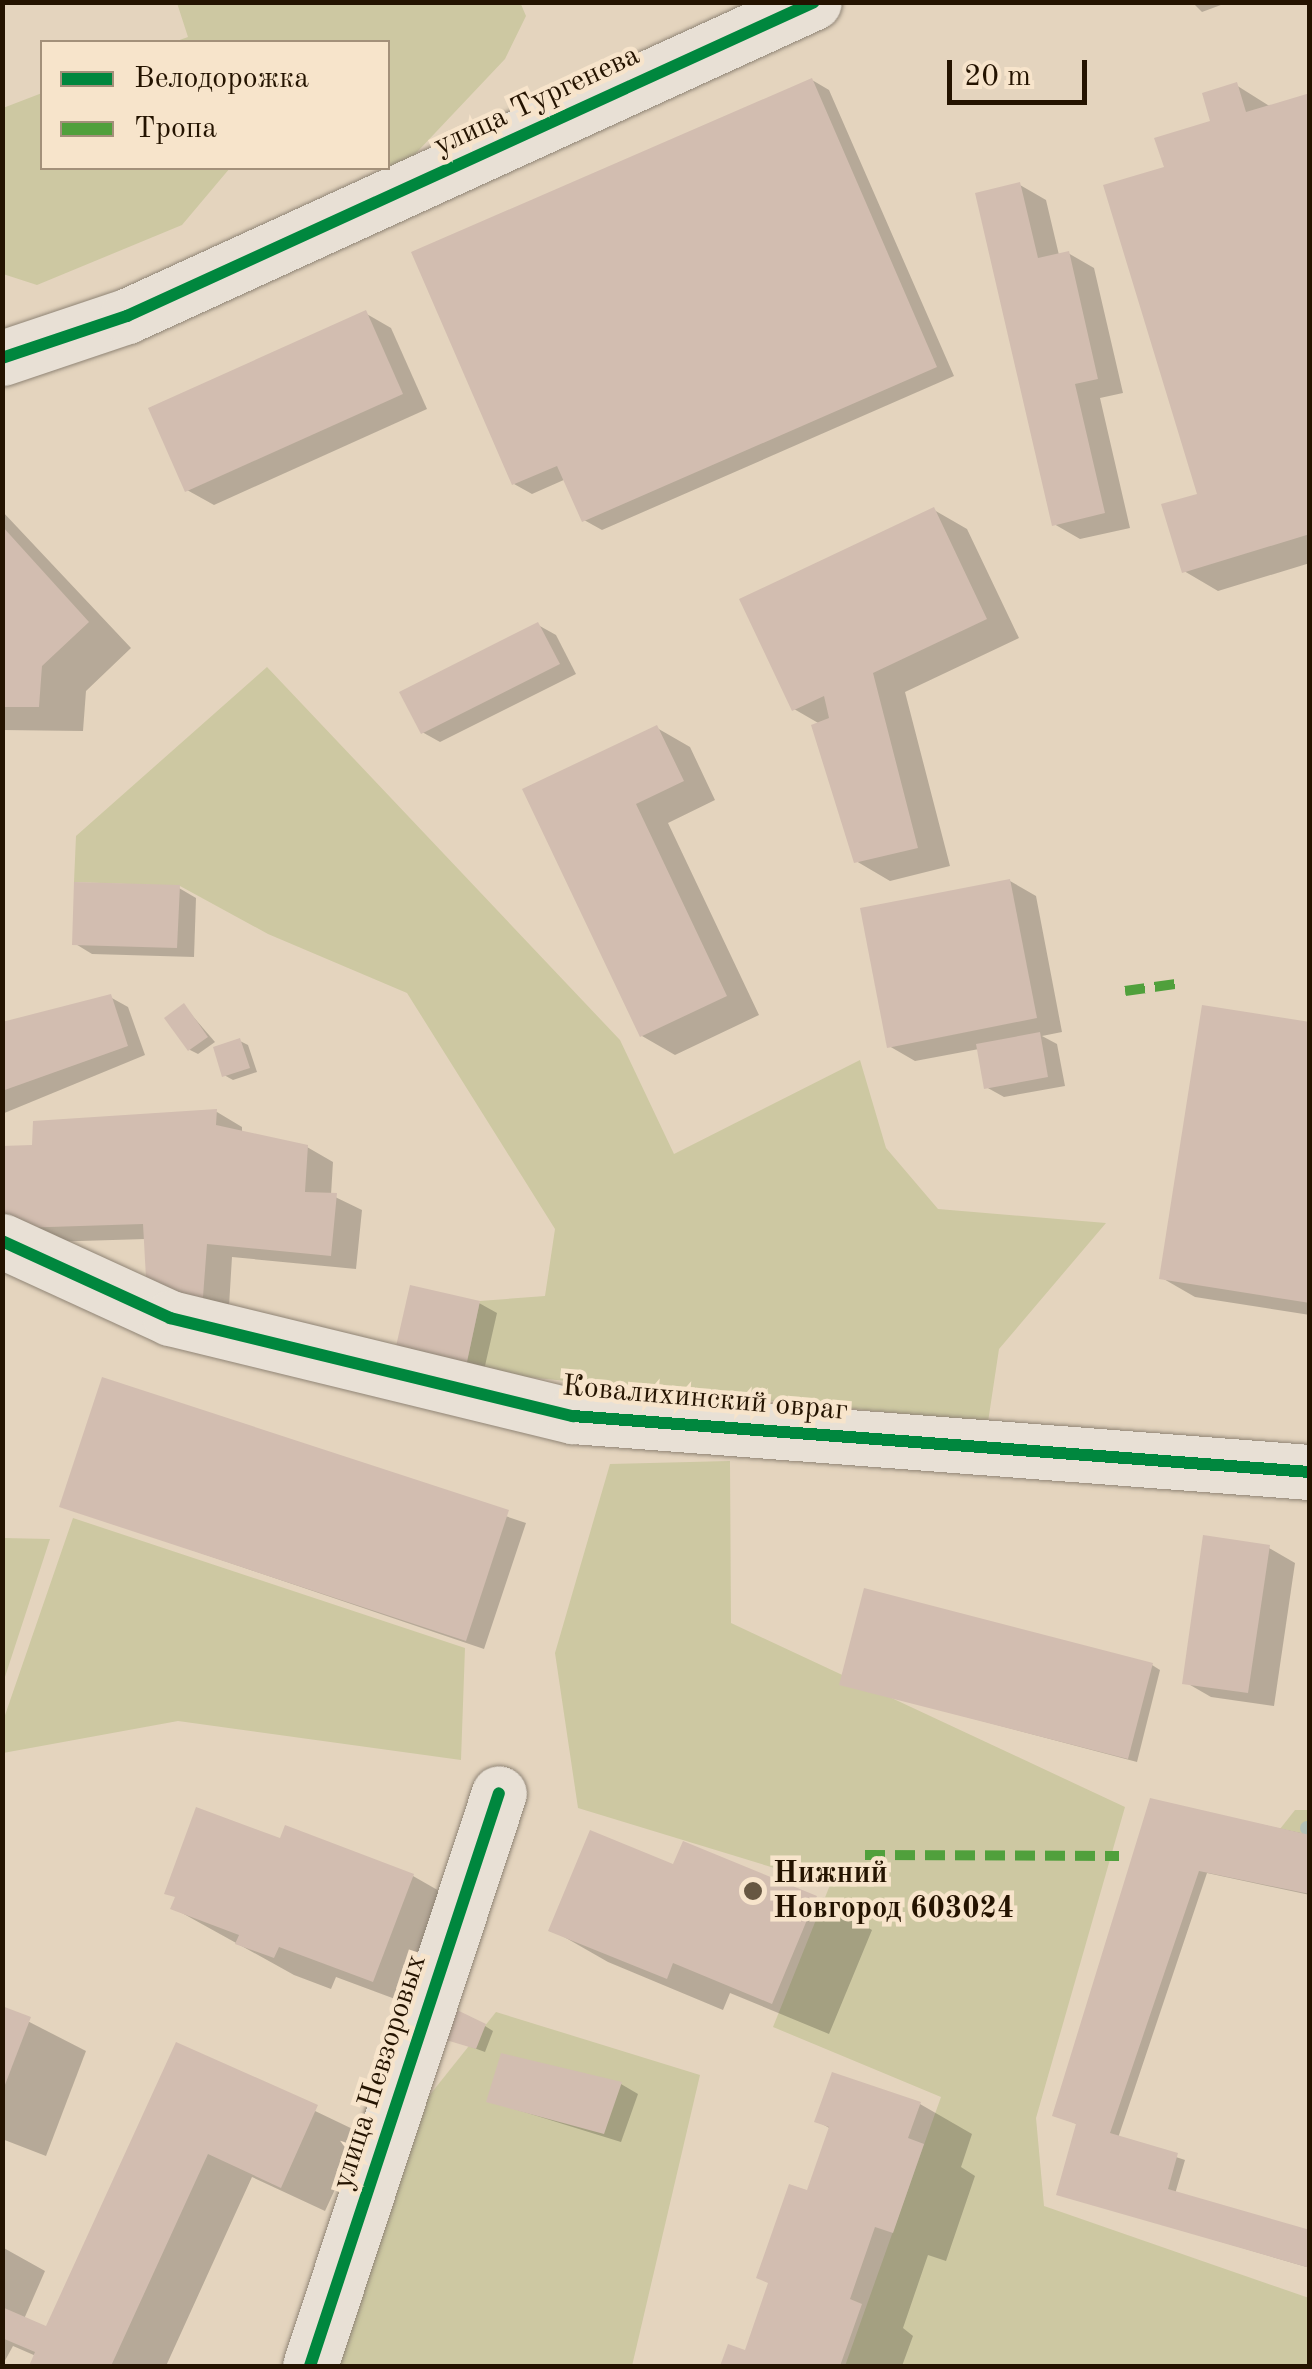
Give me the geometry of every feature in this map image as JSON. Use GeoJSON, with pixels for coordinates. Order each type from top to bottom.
{"type":"FeatureCollection","features":[{"type":"Feature","properties":{"kind":"street","name":"улица Тургенева"},"geometry":{"type":"LineString","coordinates":[[2,358],[126,316],[814,2]]}},
{"type":"Feature","properties":{"kind":"street","name":"Ковалихинский овраг"},"geometry":{"type":"LineString","coordinates":[[2,1242],[170,1318],[573,1416],[1310,1472]]}},
{"type":"Feature","properties":{"kind":"street","name":"улица Невзоровых"},"geometry":{"type":"LineString","coordinates":[[310,2366],[498,1793]]}},
{"type":"Feature","properties":{"kind":"shaded area"},"geometry":{"type":"Polygon","coordinates":[[[520,2],[526,16],[505,59],[401,169],[390,167],[390,40],[180,40],[188,37],[177,3],[520,2]]]}},
{"type":"Feature","properties":{"kind":"shaded area"},"geometry":{"type":"Polygon","coordinates":[[[40,94],[40,170],[228,170],[182,225],[37,285],[3,274],[3,108],[40,94]]]}},
{"type":"Feature","properties":{"kind":"shaded area"},"geometry":{"type":"Polygon","coordinates":[[[267,667],[620,1040],[674,1154],[860,1060],[886,1148],[938,1209],[1106,1223],[999,1349],[988,1422],[465,1371],[480,1301],[545,1296],[555,1229],[407,993],[268,934],[180,886],[74,882],[76,836],[267,667]]]}},
{"type":"Feature","properties":{"kind":"shaded area"},"geometry":{"type":"Polygon","coordinates":[[[730,1461],[731,1623],[1125,1807],[1036,2118],[1044,2206],[1309,2298],[1309,2366],[845,2366],[941,2097],[773,2027],[830,1885],[578,1808],[555,1653],[610,1464],[730,1461]]]}},
{"type":"Feature","properties":{"kind":"shaded area"},"geometry":{"type":"Polygon","coordinates":[[[73,1518],[465,1648],[461,1760],[178,1721],[3,1753],[3,1721],[73,1518]]]}},
{"type":"Feature","properties":{"kind":"shaded area"},"geometry":{"type":"Polygon","coordinates":[[[2,1538],[50,1539],[3,1683],[2,1538]]]}},
{"type":"Feature","properties":{"kind":"shaded area"},"geometry":{"type":"Polygon","coordinates":[[[1295,1810],[1309,1810],[1309,1835],[1280,1829],[1295,1810]]]}},
{"type":"Feature","properties":{"kind":"shaded area"},"geometry":{"type":"Polygon","coordinates":[[[496,2012],[700,2075],[632,2366],[325,2366],[417,2111],[496,2012]]]}},
{"type":"Feature","properties":{"kind":"building"},"geometry":{"type":"Polygon","coordinates":[[[812,78],[937,367],[582,522],[557,466],[512,485],[411,252],[812,78]]]}},
{"type":"Feature","properties":{"kind":"building"},"geometry":{"type":"Polygon","coordinates":[[[1237,82],[1246,112],[1310,93],[1310,534],[1182,573],[1161,504],[1197,494],[1103,185],[1164,167],[1154,138],[1210,121],[1202,93],[1237,82]]]}},
{"type":"Feature","properties":{"kind":"building"},"geometry":{"type":"Polygon","coordinates":[[[1020,182],[1038,258],[1069,251],[1098,379],[1075,384],[1105,513],[1052,526],[975,193],[1020,182]]]}},
{"type":"Feature","properties":{"kind":"building"},"geometry":{"type":"Polygon","coordinates":[[[366,310],[403,394],[185,492],[148,408],[366,310]]]}},
{"type":"Feature","properties":{"kind":"building"},"geometry":{"type":"Polygon","coordinates":[[[934,507],[987,619],[873,673],[918,848],[854,863],[811,725],[829,718],[824,696],[792,711],[739,599],[934,507]]]}},
{"type":"Feature","properties":{"kind":"building"},"geometry":{"type":"Polygon","coordinates":[[[2,526],[89,622],[42,666],[39,707],[2,707],[2,526]]]}},
{"type":"Feature","properties":{"kind":"building"},"geometry":{"type":"Polygon","coordinates":[[[538,622],[560,664],[421,734],[399,692],[538,622]]]}},
{"type":"Feature","properties":{"kind":"building"},"geometry":{"type":"Polygon","coordinates":[[[657,725],[684,781],[636,804],[727,996],[640,1037],[522,789],[657,725]]]}},
{"type":"Feature","properties":{"kind":"building"},"geometry":{"type":"Polygon","coordinates":[[[1010,879],[1037,1018],[887,1048],[860,908],[1010,879]]]}},
{"type":"Feature","properties":{"kind":"building"},"geometry":{"type":"Polygon","coordinates":[[[74,882],[180,885],[177,948],[72,945],[74,882]]]}},
{"type":"Feature","properties":{"kind":"building"},"geometry":{"type":"Polygon","coordinates":[[[111,994],[128,1046],[2,1091],[2,1022],[111,994]]]}},
{"type":"Feature","properties":{"kind":"building"},"geometry":{"type":"Polygon","coordinates":[[[184,1003],[208,1037],[188,1051],[164,1018],[184,1003]]]}},
{"type":"Feature","properties":{"kind":"building"},"geometry":{"type":"Polygon","coordinates":[[[1202,1005],[1310,1022],[1310,1303],[1159,1279],[1202,1005]]]}},
{"type":"Feature","properties":{"kind":"building"},"geometry":{"type":"Polygon","coordinates":[[[1040,1032],[1048,1077],[984,1089],[976,1044],[1040,1032]]]}},
{"type":"Feature","properties":{"kind":"building"},"geometry":{"type":"Polygon","coordinates":[[[240,1038],[250,1068],[222,1077],[213,1047],[240,1038]]]}},
{"type":"Feature","properties":{"kind":"building"},"geometry":{"type":"Polygon","coordinates":[[[217,1109],[216,1125],[308,1145],[305,1192],[337,1193],[331,1256],[207,1244],[202,1310],[147,1296],[143,1224],[18,1228],[2,1219],[2,1146],[32,1145],[33,1121],[217,1109]]]}},
{"type":"Feature","properties":{"kind":"building"},"geometry":{"type":"Polygon","coordinates":[[[410,1285],[480,1301],[465,1371],[394,1355],[410,1285]]]}},
{"type":"Feature","properties":{"kind":"building"},"geometry":{"type":"Polygon","coordinates":[[[102,1377],[509,1510],[466,1641],[59,1507],[102,1377]]]}},
{"type":"Feature","properties":{"kind":"building"},"geometry":{"type":"Polygon","coordinates":[[[1203,1535],[1270,1545],[1248,1693],[1182,1684],[1203,1535]]]}},
{"type":"Feature","properties":{"kind":"building"},"geometry":{"type":"Polygon","coordinates":[[[864,1588],[1153,1663],[1128,1759],[839,1685],[864,1588]]]}},
{"type":"Feature","properties":{"kind":"building"},"geometry":{"type":"Polygon","coordinates":[[[1150,1798],[1310,1835],[1310,1894],[1199,1871],[1110,2133],[1178,2153],[1168,2189],[1310,2230],[1310,2268],[1056,2195],[1076,2124],[1052,2116],[1150,1798]]]}},
{"type":"Feature","properties":{"kind":"building"},"geometry":{"type":"Polygon","coordinates":[[[196,1807],[280,1838],[285,1825],[414,1874],[373,1982],[279,1947],[274,1958],[235,1944],[239,1935],[170,1909],[175,1897],[164,1894],[196,1807]]]}},
{"type":"Feature","properties":{"kind":"building"},"geometry":{"type":"Polygon","coordinates":[[[590,1830],[673,1864],[683,1841],[817,1896],[772,2004],[673,1963],[667,1979],[548,1931],[590,1830]]]}},
{"type":"Feature","properties":{"kind":"building"},"geometry":{"type":"Polygon","coordinates":[[[2,2006],[31,2017],[3,2090],[2,2090],[2,2006]]]}},
{"type":"Feature","properties":{"kind":"building"},"geometry":{"type":"Polygon","coordinates":[[[457,2010],[486,2024],[476,2049],[446,2040],[457,2010]]]}},
{"type":"Feature","properties":{"kind":"building"},"geometry":{"type":"Polygon","coordinates":[[[176,2042],[318,2105],[281,2188],[208,2154],[111,2366],[29,2366],[35,2352],[2,2338],[2,2307],[46,2326],[176,2042]]]}},
{"type":"Feature","properties":{"kind":"building"},"geometry":{"type":"Polygon","coordinates":[[[501,2053],[622,2082],[604,2134],[486,2102],[501,2053]]]}},
{"type":"Feature","properties":{"kind":"building"},"geometry":{"type":"Polygon","coordinates":[[[832,2072],[921,2102],[908,2138],[924,2144],[893,2233],[875,2227],[850,2299],[862,2304],[840,2366],[720,2366],[728,2344],[745,2350],[768,2283],[756,2278],[789,2184],[807,2190],[829,2127],[814,2122],[832,2072]]]}},
{"type":"Feature","properties":{"kind":"marked path"},"geometry":{"type":"LineString","coordinates":[[1125,991],[1183,983]]}},
{"type":"Feature","properties":{"kind":"marked path"},"geometry":{"type":"LineString","coordinates":[[865,1855],[1119,1856]]}},
{"type":"Feature","properties":{"kind":"cycle path"},"geometry":{"type":"LineString","coordinates":[[2,358],[127,316],[814,2]]}},
{"type":"Feature","properties":{"kind":"cycle path"},"geometry":{"type":"LineString","coordinates":[[2,1241],[170,1318],[573,1416],[1310,1472]]}},
{"type":"Feature","properties":{"kind":"cycle path"},"geometry":{"type":"LineString","coordinates":[[310,2366],[499,1793]]}},
{"type":"Feature","properties":{"kind":"place","name":"Нижний Новгород 603024"},"geometry":{"type":"Point","coordinates":[753,1891]}}]}
